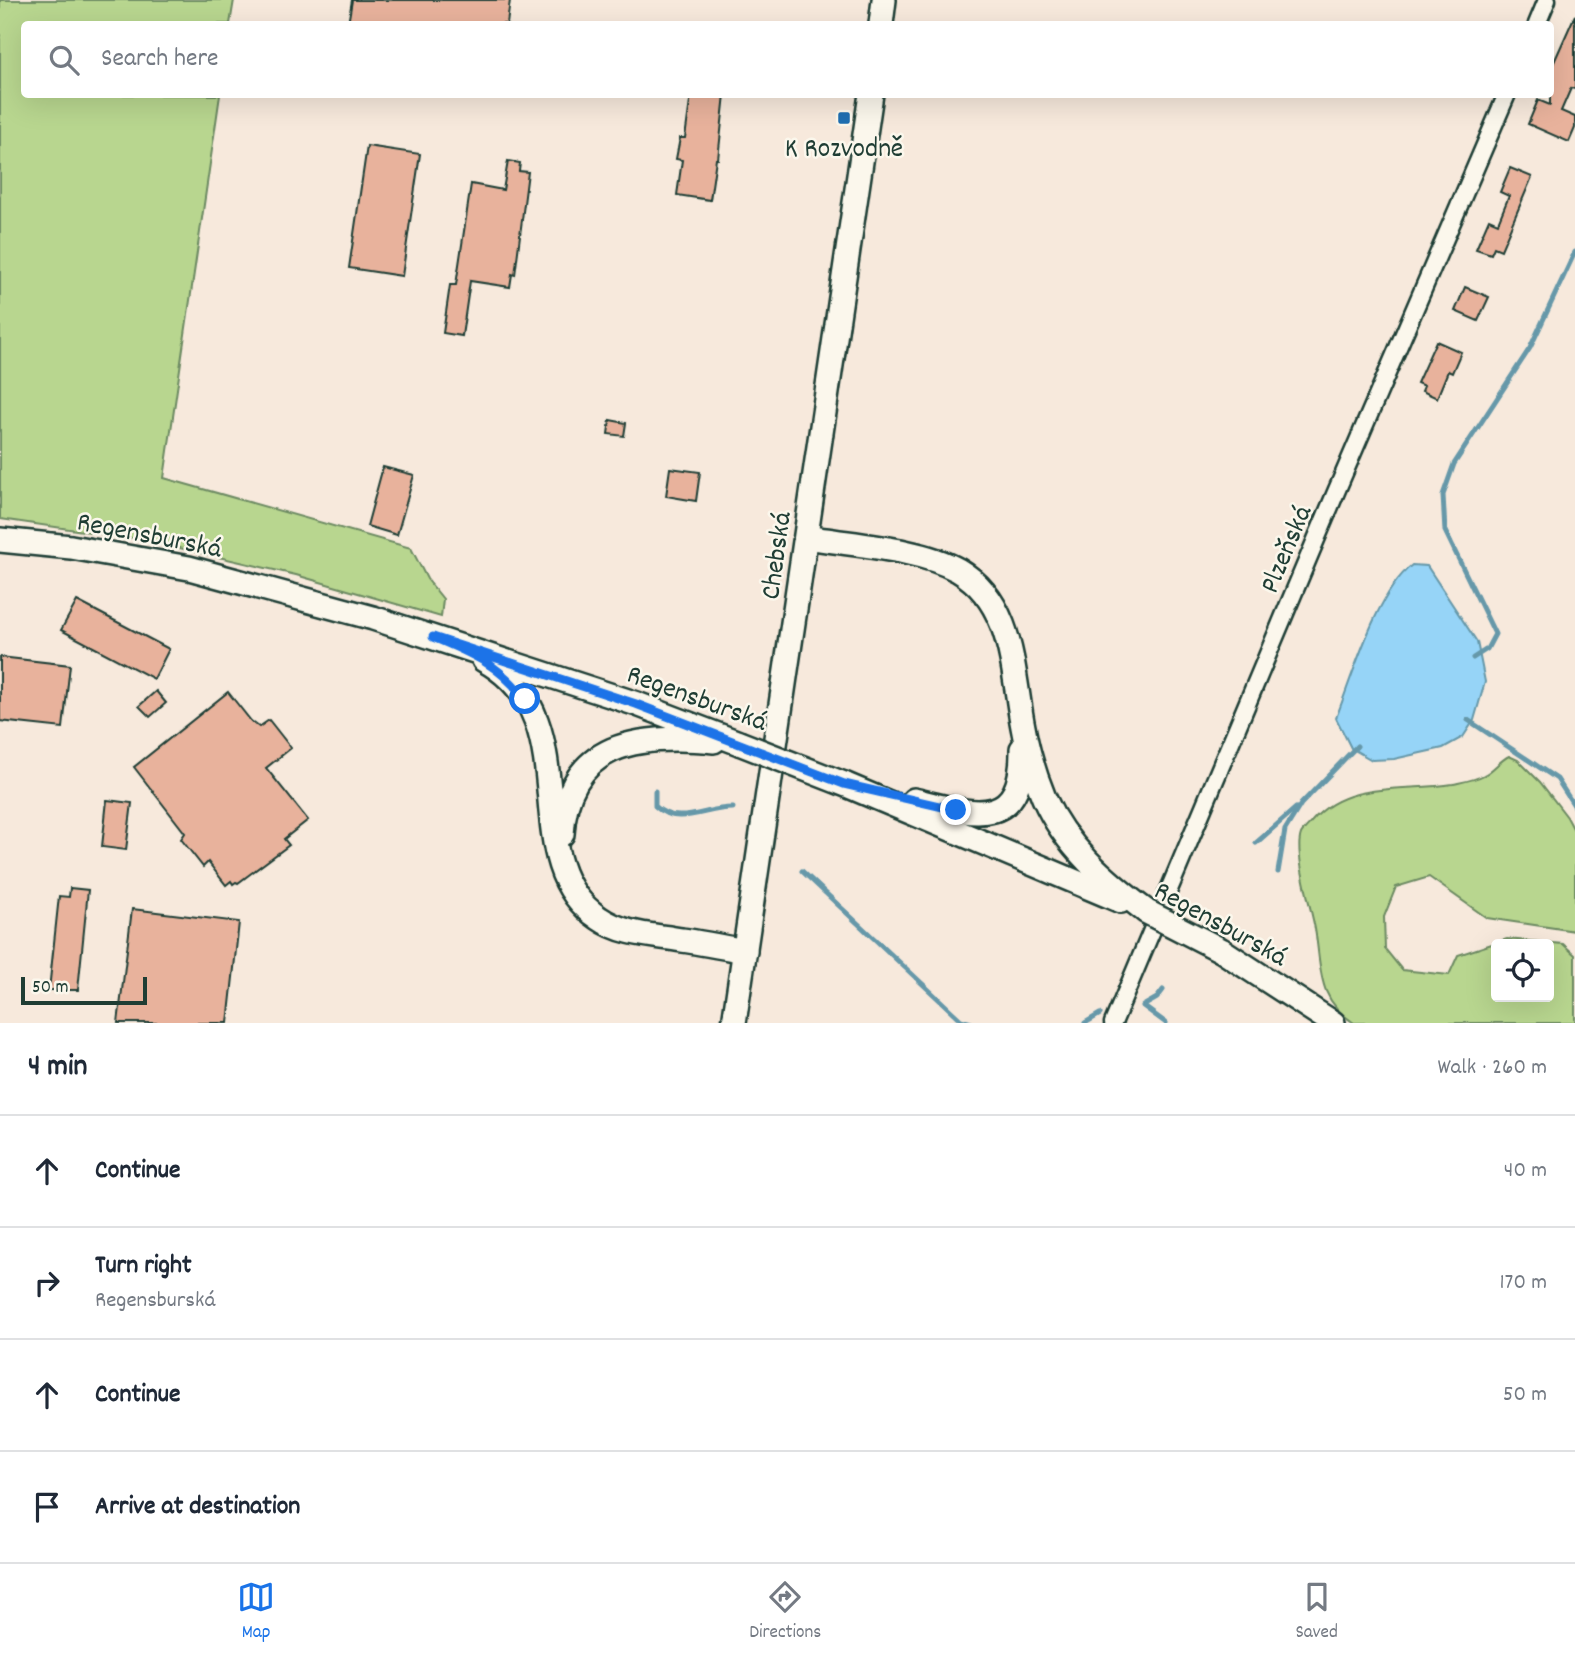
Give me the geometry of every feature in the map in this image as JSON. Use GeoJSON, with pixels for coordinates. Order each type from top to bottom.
{"type":"FeatureCollection","features":[{"type":"Feature","properties":{"kind":"main road"},"geometry":{"type":"LineString","coordinates":[[881,21],[884,0]]}},
{"type":"Feature","properties":{"kind":"main road","name":"Chebská"},"geometry":{"type":"LineString","coordinates":[[734,1023],[870,98]]}},
{"type":"Feature","properties":{"kind":"main road"},"geometry":{"type":"LineString","coordinates":[[807,537],[927,558],[959,571],[991,601],[1004,626],[1013,661],[1023,728],[1039,784],[1056,822],[1116,894]]}},
{"type":"Feature","properties":{"kind":"main road","name":"Regensburská"},"geometry":{"type":"LineString","coordinates":[[0,540],[71,547],[188,568],[373,618],[636,704],[696,733],[739,743],[844,784],[874,792],[1116,894],[1221,950],[1333,1023]]}},
{"type":"Feature","properties":{"kind":"main road"},"geometry":{"type":"LineString","coordinates":[[433,637],[468,651],[493,665],[514,684],[534,715],[543,737],[554,840],[566,879],[576,895],[599,918],[624,931],[745,951]]}},
{"type":"Feature","properties":{"kind":"main road"},"geometry":{"type":"LineString","coordinates":[[874,792],[967,813],[998,809],[1009,801],[1018,786],[1023,728]]}},
{"type":"Feature","properties":{"kind":"main road"},"geometry":{"type":"LineString","coordinates":[[566,879],[562,859],[562,825],[571,795],[585,770],[598,758],[619,746],[642,739],[696,733]]}},
{"type":"Feature","properties":{"kind":"street"},"geometry":{"type":"LineString","coordinates":[[1538,21],[1547,0]]}},
{"type":"Feature","properties":{"kind":"street","name":"Plzeňská"},"geometry":{"type":"LineString","coordinates":[[1113,1023],[1505,98]]}},
{"type":"Feature","properties":{"kind":"green space"},"geometry":{"type":"Polygon","coordinates":[[[0,0],[234,0],[230,21],[21,21],[21,98],[220,98],[164,478],[411,548],[427,579],[443,599],[441,617],[296,575],[145,540],[0,519],[0,0]]]}},
{"type":"Feature","properties":{"kind":"green space"},"geometry":{"type":"Polygon","coordinates":[[[1509,756],[1518,760],[1540,782],[1567,817],[1575,832],[1575,931],[1487,918],[1429,877],[1396,887],[1384,917],[1385,949],[1402,970],[1449,975],[1458,955],[1491,944],[1491,1002],[1554,1002],[1554,943],[1563,944],[1575,955],[1575,1023],[1354,1023],[1333,1003],[1323,982],[1315,929],[1301,867],[1301,834],[1326,808],[1360,793],[1453,784],[1487,773],[1509,756]]]}},
{"type":"Feature","properties":{"kind":"water"},"geometry":{"type":"Polygon","coordinates":[[[1412,565],[1427,566],[1477,642],[1485,682],[1474,720],[1463,737],[1443,748],[1394,759],[1372,760],[1351,748],[1336,718],[1377,614],[1399,578],[1412,565]]]}},
{"type":"Feature","properties":{"kind":"building"},"geometry":{"type":"Polygon","coordinates":[[[352,0],[510,0],[507,21],[348,21],[352,0]]]}},
{"type":"Feature","properties":{"kind":"building"},"geometry":{"type":"Polygon","coordinates":[[[1575,15],[1575,89],[1571,88],[1561,111],[1575,117],[1575,128],[1569,142],[1528,124],[1538,100],[1550,105],[1550,98],[1554,98],[1554,62],[1575,15]]]}},
{"type":"Feature","properties":{"kind":"building"},"geometry":{"type":"Polygon","coordinates":[[[690,98],[725,98],[718,159],[710,200],[677,195],[682,160],[676,159],[680,138],[685,138],[690,98]]]}},
{"type":"Feature","properties":{"kind":"building"},"geometry":{"type":"Polygon","coordinates":[[[367,146],[420,154],[402,276],[349,268],[367,146]]]}},
{"type":"Feature","properties":{"kind":"building"},"geometry":{"type":"Polygon","coordinates":[[[508,161],[520,163],[519,171],[528,172],[515,275],[512,274],[510,287],[470,281],[462,336],[443,333],[450,285],[456,285],[471,184],[503,190],[508,161]]]}},
{"type":"Feature","properties":{"kind":"building"},"geometry":{"type":"Polygon","coordinates":[[[1510,168],[1532,177],[1501,250],[1494,247],[1491,254],[1476,249],[1489,219],[1498,223],[1509,196],[1500,192],[1510,168]]]}},
{"type":"Feature","properties":{"kind":"building"},"geometry":{"type":"Polygon","coordinates":[[[1465,287],[1489,297],[1478,321],[1455,311],[1465,287]]]}},
{"type":"Feature","properties":{"kind":"building"},"geometry":{"type":"Polygon","coordinates":[[[1436,341],[1461,352],[1452,373],[1448,371],[1437,398],[1422,391],[1424,386],[1417,383],[1436,341]]]}},
{"type":"Feature","properties":{"kind":"building"},"geometry":{"type":"Polygon","coordinates":[[[610,420],[626,423],[624,436],[608,434],[610,420]]]}},
{"type":"Feature","properties":{"kind":"building"},"geometry":{"type":"Polygon","coordinates":[[[383,467],[414,475],[397,535],[367,526],[383,467]]]}},
{"type":"Feature","properties":{"kind":"building"},"geometry":{"type":"Polygon","coordinates":[[[670,468],[700,472],[696,501],[666,496],[670,468]]]}},
{"type":"Feature","properties":{"kind":"building"},"geometry":{"type":"Polygon","coordinates":[[[77,601],[169,649],[154,679],[61,630],[77,601]]]}},
{"type":"Feature","properties":{"kind":"building"},"geometry":{"type":"Polygon","coordinates":[[[0,657],[70,665],[63,728],[0,721],[0,657]]]}},
{"type":"Feature","properties":{"kind":"building"},"geometry":{"type":"Polygon","coordinates":[[[156,691],[166,703],[150,717],[139,706],[156,691]]]}},
{"type":"Feature","properties":{"kind":"building"},"geometry":{"type":"Polygon","coordinates":[[[228,692],[251,721],[259,727],[269,720],[291,748],[266,768],[308,820],[284,839],[289,845],[238,883],[233,884],[231,881],[226,885],[208,862],[203,867],[181,839],[185,833],[134,767],[228,692]]]}},
{"type":"Feature","properties":{"kind":"building"},"geometry":{"type":"Polygon","coordinates":[[[107,800],[132,803],[126,850],[102,847],[107,800]]]}},
{"type":"Feature","properties":{"kind":"building"},"geometry":{"type":"Polygon","coordinates":[[[70,888],[88,890],[78,990],[49,990],[59,896],[69,897],[70,888]]]}},
{"type":"Feature","properties":{"kind":"building"},"geometry":{"type":"Polygon","coordinates":[[[132,909],[239,922],[228,1023],[118,1023],[132,909]]]}},
{"type":"Feature","properties":{"kind":"waterway"},"geometry":{"type":"LineString","coordinates":[[1473,658],[1487,649],[1495,634],[1445,531],[1443,495],[1454,464],[1530,348],[1575,252]]}},
{"type":"Feature","properties":{"kind":"waterway"},"geometry":{"type":"LineString","coordinates":[[1468,720],[1557,779],[1575,807]]}},
{"type":"Feature","properties":{"kind":"waterway"},"geometry":{"type":"LineString","coordinates":[[1278,872],[1285,830],[1301,804],[1357,746]]}},
{"type":"Feature","properties":{"kind":"waterway"},"geometry":{"type":"LineString","coordinates":[[655,791],[655,806],[673,815],[692,815],[733,808]]}},
{"type":"Feature","properties":{"kind":"waterway"},"geometry":{"type":"LineString","coordinates":[[1256,843],[1296,808]]}},
{"type":"Feature","properties":{"kind":"waterway"},"geometry":{"type":"LineString","coordinates":[[802,871],[961,1020],[971,1023]]}},
{"type":"Feature","properties":{"kind":"waterway"},"geometry":{"type":"LineString","coordinates":[[1163,990],[1157,998],[1143,1006],[1166,1023]]}},
{"type":"Feature","properties":{"kind":"waterway"},"geometry":{"type":"LineString","coordinates":[[1085,1023],[1100,1014]]}},
{"type":"Feature","properties":{"kind":"place","name":"K Rozvodně"},"geometry":{"type":"Point","coordinates":[844,118]}},
{"type":"Feature","properties":{"kind":"route"},"geometry":{"type":"LineString","coordinates":[[525,699],[514,684],[493,665],[468,651],[433,637],[636,704],[844,784],[956,810]]}}]}
